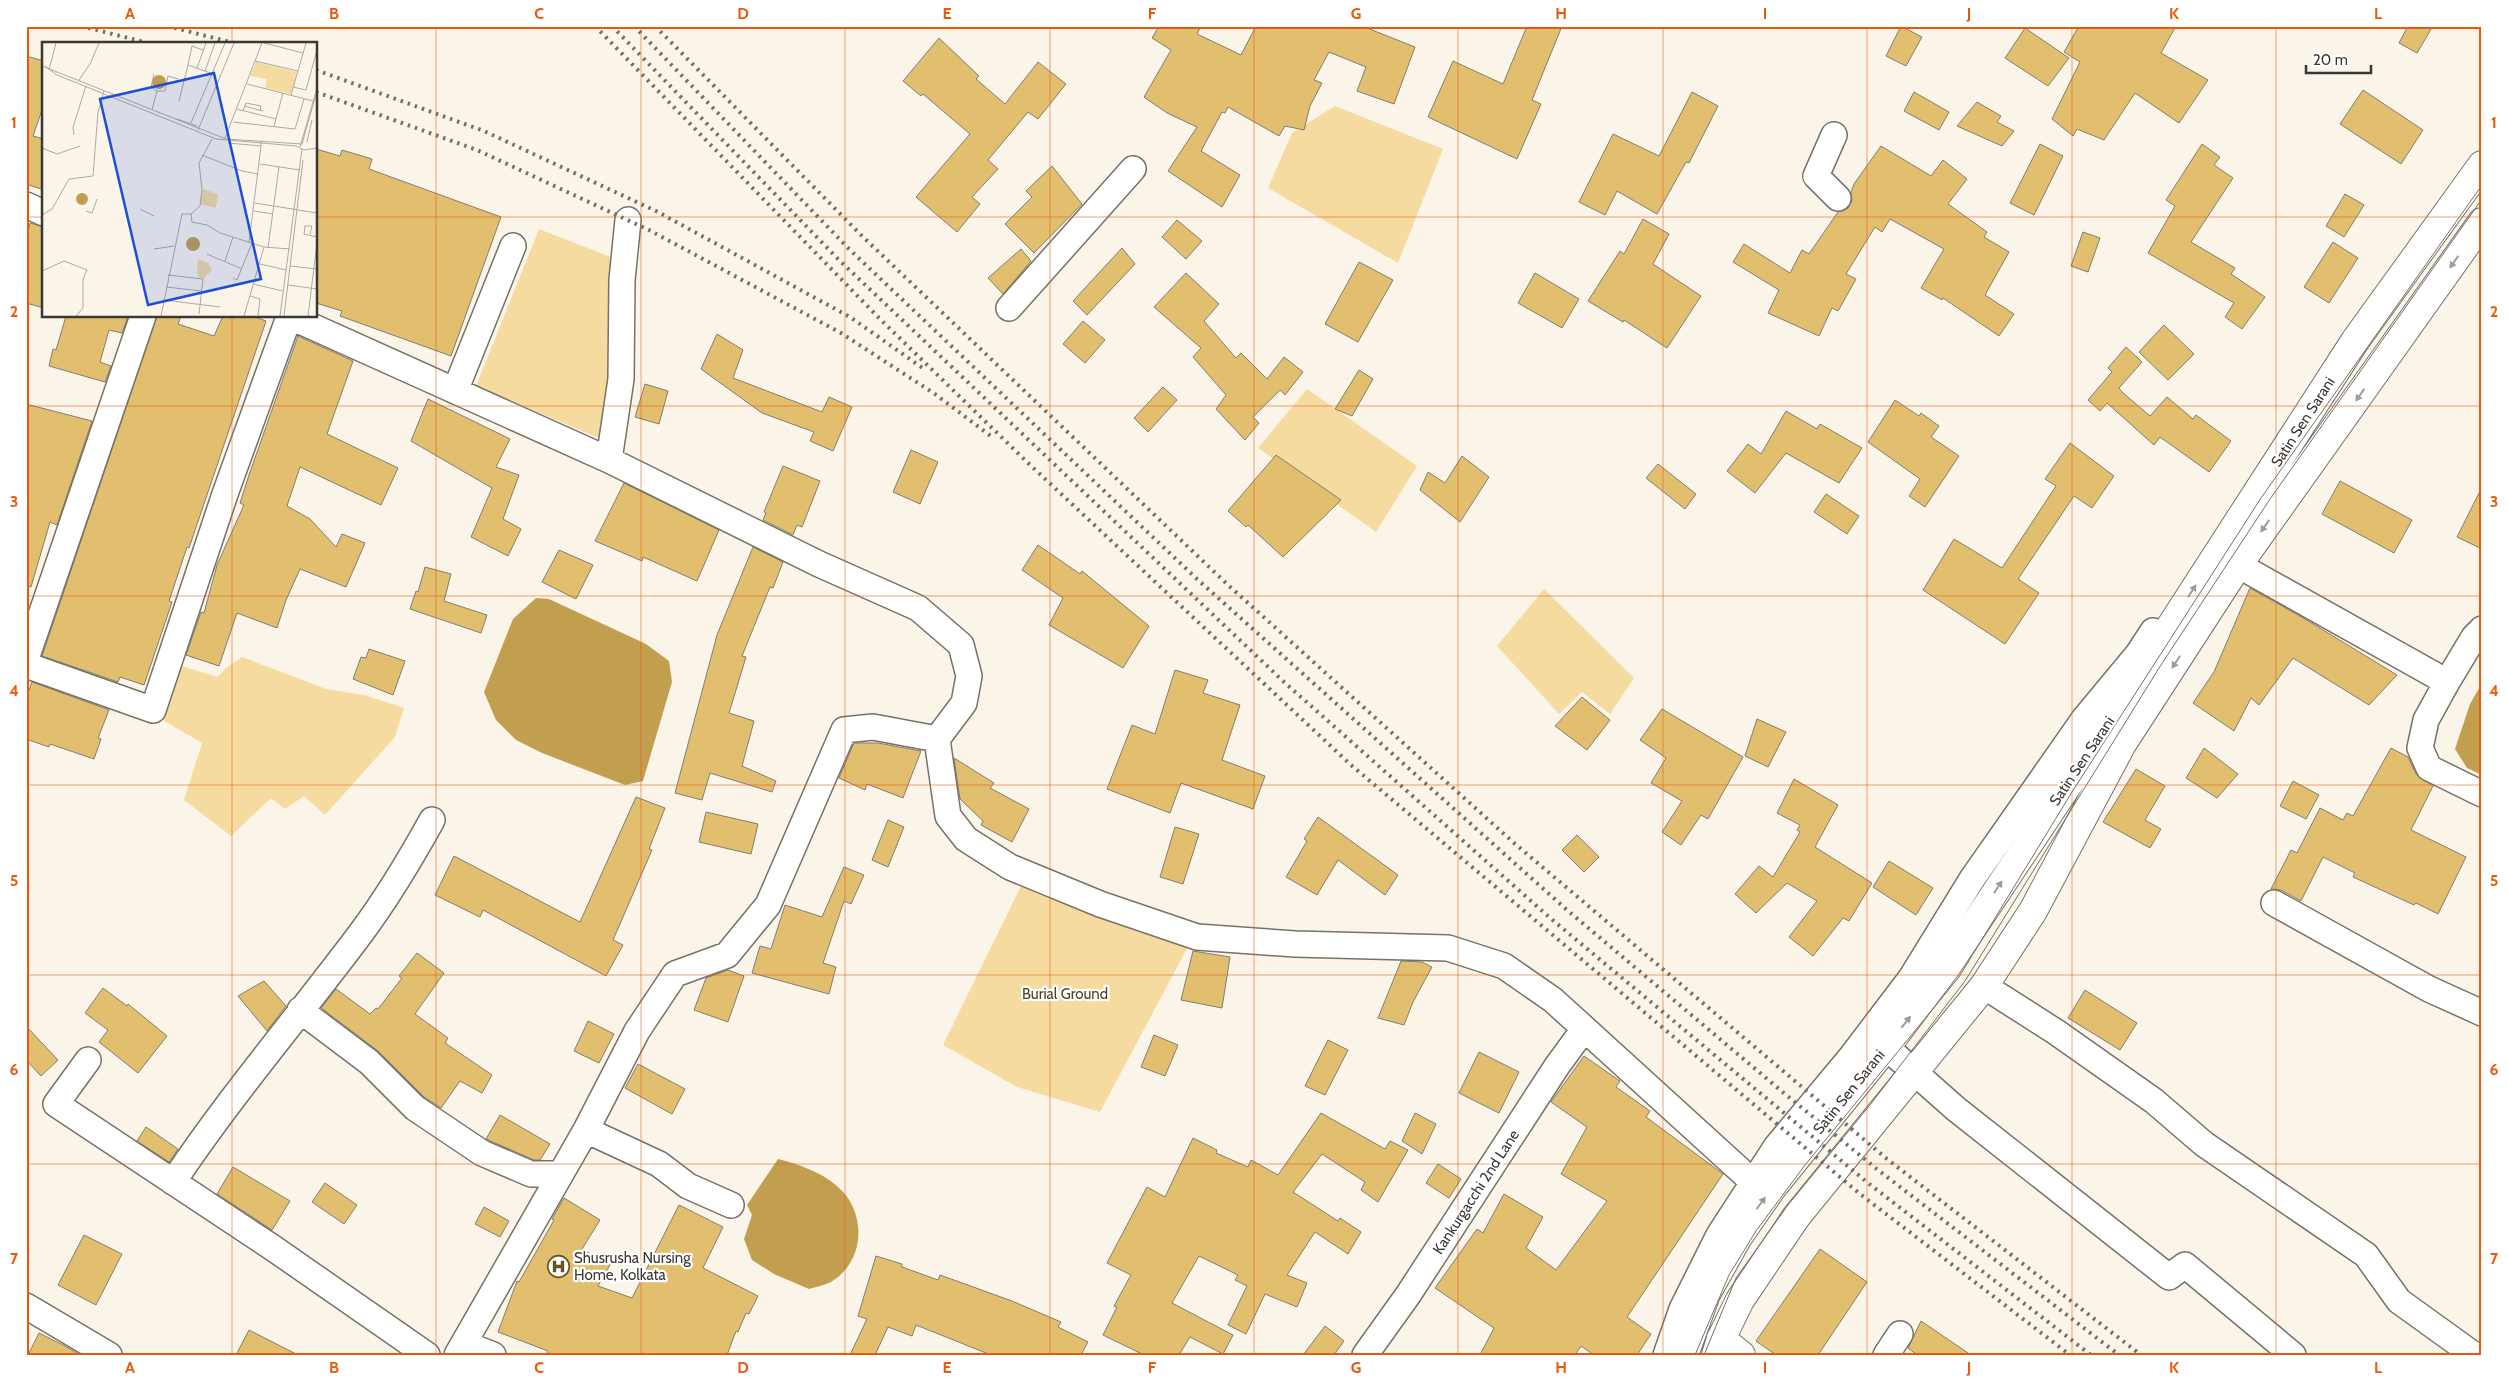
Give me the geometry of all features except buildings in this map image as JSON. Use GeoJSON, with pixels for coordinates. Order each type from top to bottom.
{"type":"FeatureCollection","features":[{"type":"Feature","properties":{"kind":"main road","name":"Satin Sen Sarani"},"geometry":{"type":"LineString","coordinates":[[1684,1355],[1706,1294],[1738,1237],[1772,1188],[1886,1048],[1947,966],[2087,756],[2355,341],[2482,165]]}},
{"type":"Feature","properties":{"kind":"main road","name":"Satin Sen Sarani"},"geometry":{"type":"LineString","coordinates":[[1726,1350],[1740,1300],[1791,1224],[1984,986],[2032,911],[2122,744],[2238,565],[2482,222]]}},
{"type":"Feature","properties":{"kind":"street"},"geometry":{"type":"LineString","coordinates":[[1834,135],[1816,176],[1838,198]]}},
{"type":"Feature","properties":{"kind":"street"},"geometry":{"type":"LineString","coordinates":[[1009,308],[1133,169]]}},
{"type":"Feature","properties":{"kind":"street"},"geometry":{"type":"LineString","coordinates":[[26,205],[42,212]]}},
{"type":"Feature","properties":{"kind":"street"},"geometry":{"type":"LineString","coordinates":[[609,460],[621,379],[622,280],[628,220]]}},
{"type":"Feature","properties":{"kind":"street"},"geometry":{"type":"LineString","coordinates":[[455,391],[513,246]]}},
{"type":"Feature","properties":{"kind":"street"},"geometry":{"type":"LineString","coordinates":[[26,659],[141,318]]}},
{"type":"Feature","properties":{"kind":"street"},"geometry":{"type":"LineString","coordinates":[[26,665],[153,710],[225,494],[288,318]]}},
{"type":"Feature","properties":{"kind":"street"},"geometry":{"type":"LineString","coordinates":[[293,318],[609,460],[812,560],[918,608],[944,628],[961,645],[969,676],[964,703],[937,739],[948,816],[966,840],[1010,867],[1100,904],[1197,937],[1295,944],[1448,948],[1504,966],[1553,1000],[1753,1182]]}},
{"type":"Feature","properties":{"kind":"street"},"geometry":{"type":"LineString","coordinates":[[2238,565],[2447,682]]}},
{"type":"Feature","properties":{"kind":"street"},"geometry":{"type":"LineString","coordinates":[[1666,1355],[1682,1309],[1715,1243],[1776,1147],[1850,1057],[1911,978],[1972,879],[2084,719],[2138,654],[2160,621],[2175,618]]}},
{"type":"Feature","properties":{"kind":"street"},"geometry":{"type":"LineString","coordinates":[[2482,629],[2474,637],[2426,720],[2420,748],[2429,768],[2482,794]]}},
{"type":"Feature","properties":{"kind":"street"},"geometry":{"type":"LineString","coordinates":[[493,1355],[461,1349],[586,1130],[637,1031],[675,974],[727,955],[768,905],[844,730],[873,727],[937,739]]}},
{"type":"Feature","properties":{"kind":"street"},"geometry":{"type":"LineString","coordinates":[[173,1182],[198,1145],[300,1010],[362,932],[432,820]]}},
{"type":"Feature","properties":{"kind":"street"},"geometry":{"type":"LineString","coordinates":[[2274,903],[2429,989],[2482,1014]]}},
{"type":"Feature","properties":{"kind":"street"},"geometry":{"type":"LineString","coordinates":[[1984,986],[2056,1032],[2149,1098],[2204,1144],[2366,1255],[2399,1301],[2474,1355]]}},
{"type":"Feature","properties":{"kind":"street"},"geometry":{"type":"LineString","coordinates":[[300,1010],[368,1062],[415,1108],[482,1153],[531,1174],[560,1174]]}},
{"type":"Feature","properties":{"kind":"street","name":"Kankurgacchi 2nd Lane"},"geometry":{"type":"LineString","coordinates":[[1365,1355],[1408,1295],[1557,1066],[1584,1028]]}},
{"type":"Feature","properties":{"kind":"street"},"geometry":{"type":"LineString","coordinates":[[1886,1048],[1956,1108],[2169,1277],[2185,1266],[2293,1355]]}},
{"type":"Feature","properties":{"kind":"street"},"geometry":{"type":"LineString","coordinates":[[88,1060],[56,1104],[335,1290],[427,1355]]}},
{"type":"Feature","properties":{"kind":"street"},"geometry":{"type":"LineString","coordinates":[[586,1130],[660,1164],[688,1186],[731,1205]]}},
{"type":"Feature","properties":{"kind":"street"},"geometry":{"type":"LineString","coordinates":[[26,1306],[109,1355]]}},
{"type":"Feature","properties":{"kind":"street"},"geometry":{"type":"LineString","coordinates":[[1886,1355],[1900,1334]]}},
{"type":"Feature","properties":{"kind":"green space"},"geometry":{"type":"Polygon","coordinates":[[[1335,106],[1443,149],[1398,263],[1268,188],[1292,133],[1335,106]]]}},
{"type":"Feature","properties":{"kind":"green space"},"geometry":{"type":"Polygon","coordinates":[[[539,229],[616,259],[608,442],[476,386],[539,229]]]}},
{"type":"Feature","properties":{"kind":"green space"},"geometry":{"type":"Polygon","coordinates":[[[1307,389],[1417,466],[1376,532],[1258,448],[1307,389]]]}},
{"type":"Feature","properties":{"kind":"green space"},"geometry":{"type":"Polygon","coordinates":[[[1544,589],[1634,678],[1610,714],[1582,692],[1559,714],[1497,646],[1544,589]]]}},
{"type":"Feature","properties":{"kind":"green space"},"geometry":{"type":"Polygon","coordinates":[[[242,657],[326,689],[364,695],[404,708],[395,737],[325,815],[304,796],[285,809],[271,798],[231,836],[184,800],[202,743],[161,719],[176,664],[217,677],[242,657]]]}},
{"type":"Feature","properties":{"kind":"green space","name":"Burial Ground"},"geometry":{"type":"Polygon","coordinates":[[[1024,880],[1190,943],[1100,1112],[1017,1087],[943,1045],[1024,880]]]}},
{"type":"Feature","properties":{"kind":"shaded area"},"geometry":{"type":"Polygon","coordinates":[[[536,598],[549,599],[646,644],[669,661],[672,682],[643,781],[625,785],[542,753],[516,740],[496,720],[484,692],[513,619],[536,598]]]}},
{"type":"Feature","properties":{"kind":"shaded area"},"geometry":{"type":"Polygon","coordinates":[[[2482,683],[2482,775],[2467,768],[2455,749],[2470,704],[2482,683]]]}},
{"type":"Feature","properties":{"kind":"shaded area"},"geometry":{"type":"Polygon","coordinates":[[[778,1159],[809,1169],[831,1181],[847,1196],[854,1209],[858,1222],[856,1249],[851,1262],[843,1273],[829,1283],[809,1289],[774,1274],[752,1260],[744,1239],[752,1215],[747,1205],[778,1159]]]}},
{"type":"Feature","properties":{"kind":"tram line"},"geometry":{"type":"LineString","coordinates":[[1695,1355],[1729,1275],[1756,1231],[1805,1165],[1959,977],[2072,792],[2261,498],[2482,185]]}},
{"type":"Feature","properties":{"kind":"tram line"},"geometry":{"type":"LineString","coordinates":[[1704,1355],[1736,1278],[1788,1205],[1870,1105],[1965,981],[2159,668],[2268,502],[2482,199]]}},
{"type":"Feature","properties":{"kind":"railway"},"geometry":{"type":"LineString","coordinates":[[81,26],[144,42]]}},
{"type":"Feature","properties":{"kind":"railway"},"geometry":{"type":"LineString","coordinates":[[167,26],[230,42]]}},
{"type":"Feature","properties":{"kind":"railway"},"geometry":{"type":"LineString","coordinates":[[595,26],[879,318],[1027,462],[1351,765],[1860,1194],[2070,1355]]}},
{"type":"Feature","properties":{"kind":"railway"},"geometry":{"type":"LineString","coordinates":[[612,26],[839,260],[1284,682],[1549,917],[1868,1183],[2091,1355]]}},
{"type":"Feature","properties":{"kind":"railway"},"geometry":{"type":"LineString","coordinates":[[634,26],[849,249],[1197,579],[1567,910],[1785,1094],[1878,1170],[2119,1355]]}},
{"type":"Feature","properties":{"kind":"railway"},"geometry":{"type":"LineString","coordinates":[[655,26],[862,236],[1227,584],[1514,843],[1887,1159],[2141,1355]]}},
{"type":"Feature","properties":{"kind":"railway"},"geometry":{"type":"LineString","coordinates":[[318,71],[484,131],[658,212],[850,317],[924,369]]}},
{"type":"Feature","properties":{"kind":"railway"},"geometry":{"type":"LineString","coordinates":[[318,93],[477,150],[649,230],[841,333],[935,394],[992,437]]}},
{"type":"Feature","properties":{"kind":"place","name":"Shusrusha Nursing Home, Kolkata"},"geometry":{"type":"Point","coordinates":[558,1267]}}]}
